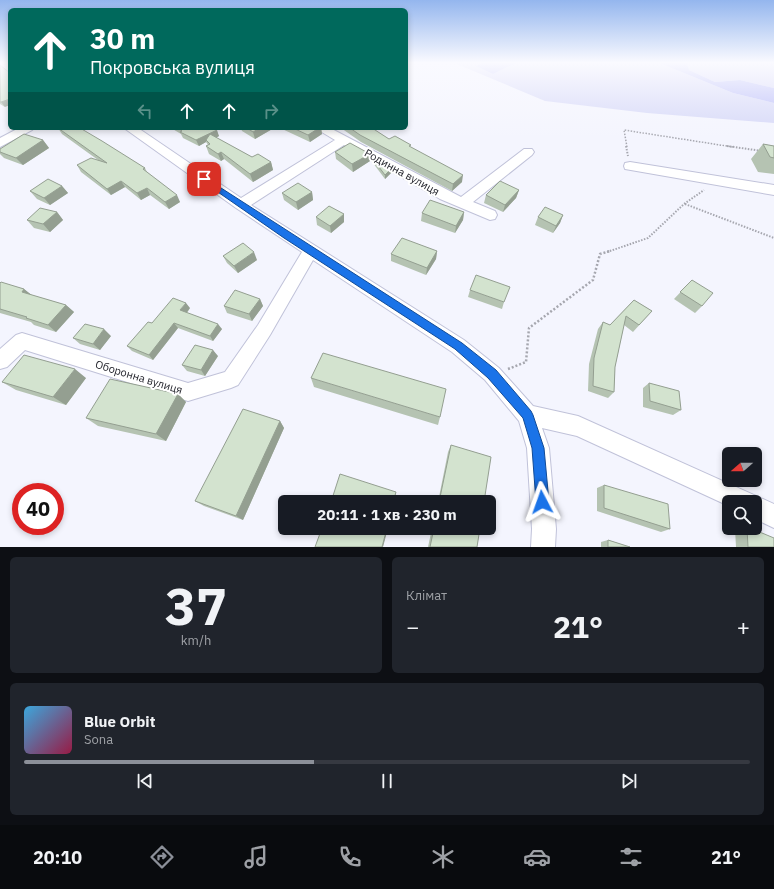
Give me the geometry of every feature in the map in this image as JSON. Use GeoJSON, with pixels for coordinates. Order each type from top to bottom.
{"type":"FeatureCollection","features":[{"type":"Feature","properties":{"kind":"street"},"geometry":{"type":"LineString","coordinates":[[0,143],[24,130]]}},
{"type":"Feature","properties":{"kind":"street"},"geometry":{"type":"LineString","coordinates":[[133,130],[310,251],[458,346],[492,374],[527,415],[538,448],[544,529],[543,547]]}},
{"type":"Feature","properties":{"kind":"street","name":"Родинна вулиця"},"geometry":{"type":"LineString","coordinates":[[325,130],[445,196],[490,215]]}},
{"type":"Feature","properties":{"kind":"street"},"geometry":{"type":"LineString","coordinates":[[241,205],[344,140]]}},
{"type":"Feature","properties":{"kind":"street"},"geometry":{"type":"LineString","coordinates":[[462,203],[528,152]]}},
{"type":"Feature","properties":{"kind":"street"},"geometry":{"type":"LineString","coordinates":[[630,166],[774,190]]}},
{"type":"Feature","properties":{"kind":"street","name":"Оборонна вулиця"},"geometry":{"type":"LineString","coordinates":[[0,361],[22,340],[188,392],[231,379],[264,330],[310,251]]}},
{"type":"Feature","properties":{"kind":"street"},"geometry":{"type":"LineString","coordinates":[[527,415],[578,426],[730,495]]}},
{"type":"Feature","properties":{"kind":"street"},"geometry":{"type":"LineString","coordinates":[[762,510],[774,516]]}},
{"type":"Feature","properties":{"kind":"path"},"geometry":{"type":"LineString","coordinates":[[630,166],[624,130],[766,152]]}},
{"type":"Feature","properties":{"kind":"path"},"geometry":{"type":"LineString","coordinates":[[492,374],[526,362],[529,328],[594,280],[600,254],[648,238],[684,204],[716,181]]}},
{"type":"Feature","properties":{"kind":"path"},"geometry":{"type":"LineString","coordinates":[[684,204],[774,238]]}},
{"type":"Feature","properties":{"kind":"shaded area"},"geometry":{"type":"Polygon","coordinates":[[[513,88],[720,88],[733,93],[774,103],[774,123],[647,113],[545,101],[513,88]]]}},
{"type":"Feature","properties":{"kind":"water"},"geometry":{"type":"Polygon","coordinates":[[[720,88],[774,88],[774,103],[733,93],[720,88]]]}},
{"type":"Feature","properties":{"kind":"building"},"geometry":{"type":"Polygon","coordinates":[[[0,88],[8,88],[8,100],[0,102],[0,88]]]}},
{"type":"Feature","properties":{"kind":"building"},"geometry":{"type":"Polygon","coordinates":[[[61,130],[83,130],[145,168],[143,169],[177,195],[165,202],[147,188],[137,193],[121,181],[107,189],[77,165],[91,158],[107,163],[61,130]]]}},
{"type":"Feature","properties":{"kind":"building"},"geometry":{"type":"Polygon","coordinates":[[[181,130],[217,130],[196,140],[180,132],[182,131],[181,130]]]}},
{"type":"Feature","properties":{"kind":"building"},"geometry":{"type":"Polygon","coordinates":[[[297,130],[316,130],[308,135],[297,130]]]}},
{"type":"Feature","properties":{"kind":"building"},"geometry":{"type":"Polygon","coordinates":[[[353,130],[375,130],[389,139],[395,136],[411,145],[409,146],[463,175],[453,184],[353,130]]]}},
{"type":"Feature","properties":{"kind":"building"},"geometry":{"type":"Polygon","coordinates":[[[24,134],[43,140],[16,158],[0,152],[0,149],[24,134]]]}},
{"type":"Feature","properties":{"kind":"building"},"geometry":{"type":"Polygon","coordinates":[[[210,134],[252,157],[258,154],[271,162],[250,174],[221,152],[218,154],[206,146],[210,144],[206,140],[210,134]]]}},
{"type":"Feature","properties":{"kind":"building"},"geometry":{"type":"Polygon","coordinates":[[[350,143],[370,154],[352,164],[335,152],[350,143]]]}},
{"type":"Feature","properties":{"kind":"building"},"geometry":{"type":"Polygon","coordinates":[[[763,144],[774,146],[774,158],[770,157],[763,144]]]}},
{"type":"Feature","properties":{"kind":"building"},"geometry":{"type":"Polygon","coordinates":[[[373,159],[391,169],[385,175],[373,159]]]}},
{"type":"Feature","properties":{"kind":"building"},"geometry":{"type":"Polygon","coordinates":[[[48,179],[62,186],[44,198],[30,191],[48,179]]]}},
{"type":"Feature","properties":{"kind":"building"},"geometry":{"type":"Polygon","coordinates":[[[500,181],[519,190],[505,205],[486,195],[500,181]]]}},
{"type":"Feature","properties":{"kind":"building"},"geometry":{"type":"Polygon","coordinates":[[[298,183],[312,192],[296,202],[282,193],[298,183]]]}},
{"type":"Feature","properties":{"kind":"building"},"geometry":{"type":"Polygon","coordinates":[[[430,200],[464,212],[456,226],[422,213],[430,200]]]}},
{"type":"Feature","properties":{"kind":"building"},"geometry":{"type":"Polygon","coordinates":[[[329,206],[344,214],[330,226],[316,217],[329,206]]]}},
{"type":"Feature","properties":{"kind":"building"},"geometry":{"type":"Polygon","coordinates":[[[545,207],[563,215],[556,226],[538,217],[545,207]]]}},
{"type":"Feature","properties":{"kind":"building"},"geometry":{"type":"Polygon","coordinates":[[[40,208],[57,212],[43,224],[27,220],[40,208]]]}},
{"type":"Feature","properties":{"kind":"building"},"geometry":{"type":"Polygon","coordinates":[[[402,238],[437,251],[427,268],[391,254],[402,238]]]}},
{"type":"Feature","properties":{"kind":"building"},"geometry":{"type":"Polygon","coordinates":[[[243,243],[254,252],[234,266],[223,256],[243,243]]]}},
{"type":"Feature","properties":{"kind":"building"},"geometry":{"type":"Polygon","coordinates":[[[476,275],[510,287],[504,302],[470,290],[476,275]]]}},
{"type":"Feature","properties":{"kind":"building"},"geometry":{"type":"Polygon","coordinates":[[[692,280],[713,293],[702,306],[680,292],[692,280]]]}},
{"type":"Feature","properties":{"kind":"building"},"geometry":{"type":"Polygon","coordinates":[[[1,282],[24,289],[22,292],[66,305],[48,325],[0,309],[1,282]]]}},
{"type":"Feature","properties":{"kind":"building"},"geometry":{"type":"Polygon","coordinates":[[[235,290],[260,299],[249,314],[224,306],[235,290]]]}},
{"type":"Feature","properties":{"kind":"building"},"geometry":{"type":"Polygon","coordinates":[[[173,298],[186,303],[180,310],[218,324],[210,336],[174,323],[149,355],[127,346],[148,322],[152,323],[173,298]]]}},
{"type":"Feature","properties":{"kind":"building"},"geometry":{"type":"Polygon","coordinates":[[[634,300],[652,311],[639,325],[626,316],[615,367],[614,392],[593,386],[594,358],[603,322],[610,325],[634,300]]]}},
{"type":"Feature","properties":{"kind":"building"},"geometry":{"type":"Polygon","coordinates":[[[85,324],[104,329],[93,344],[73,338],[85,324]]]}},
{"type":"Feature","properties":{"kind":"building"},"geometry":{"type":"Polygon","coordinates":[[[195,345],[213,350],[201,370],[182,365],[195,345]]]}},
{"type":"Feature","properties":{"kind":"building"},"geometry":{"type":"Polygon","coordinates":[[[323,353],[446,389],[440,417],[311,378],[323,353]]]}},
{"type":"Feature","properties":{"kind":"building"},"geometry":{"type":"Polygon","coordinates":[[[24,355],[75,369],[53,397],[2,382],[24,355]]]}},
{"type":"Feature","properties":{"kind":"building"},"geometry":{"type":"Polygon","coordinates":[[[110,379],[178,394],[156,434],[86,418],[110,379]]]}},
{"type":"Feature","properties":{"kind":"building"},"geometry":{"type":"Polygon","coordinates":[[[649,383],[679,391],[681,410],[650,401],[649,383]]]}},
{"type":"Feature","properties":{"kind":"building"},"geometry":{"type":"Polygon","coordinates":[[[243,409],[280,421],[236,516],[195,501],[243,409]]]}},
{"type":"Feature","properties":{"kind":"building"},"geometry":{"type":"Polygon","coordinates":[[[451,445],[491,457],[485,495],[440,495],[451,445]]]}},
{"type":"Feature","properties":{"kind":"building"},"geometry":{"type":"Polygon","coordinates":[[[340,474],[396,492],[395,495],[333,495],[340,474]]]}},
{"type":"Feature","properties":{"kind":"building"},"geometry":{"type":"Polygon","coordinates":[[[604,485],[668,504],[670,529],[604,508],[604,485]]]}},
{"type":"Feature","properties":{"kind":"building"},"geometry":{"type":"Polygon","coordinates":[[[762,533],[774,538],[774,547],[748,547],[747,535],[762,535],[762,533]]]}},
{"type":"Feature","properties":{"kind":"building"},"geometry":{"type":"Polygon","coordinates":[[[319,535],[385,535],[382,547],[315,547],[319,535]]]}},
{"type":"Feature","properties":{"kind":"building"},"geometry":{"type":"Polygon","coordinates":[[[433,535],[479,535],[477,547],[430,547],[433,535]]]}},
{"type":"Feature","properties":{"kind":"building"},"geometry":{"type":"Polygon","coordinates":[[[608,540],[630,547],[608,547],[608,540]]]}},
{"type":"Feature","properties":{"kind":"route"},"geometry":{"type":"LineString","coordinates":[[204,179],[287,236],[458,346],[492,374],[527,415],[538,448],[542,502]]}}]}
